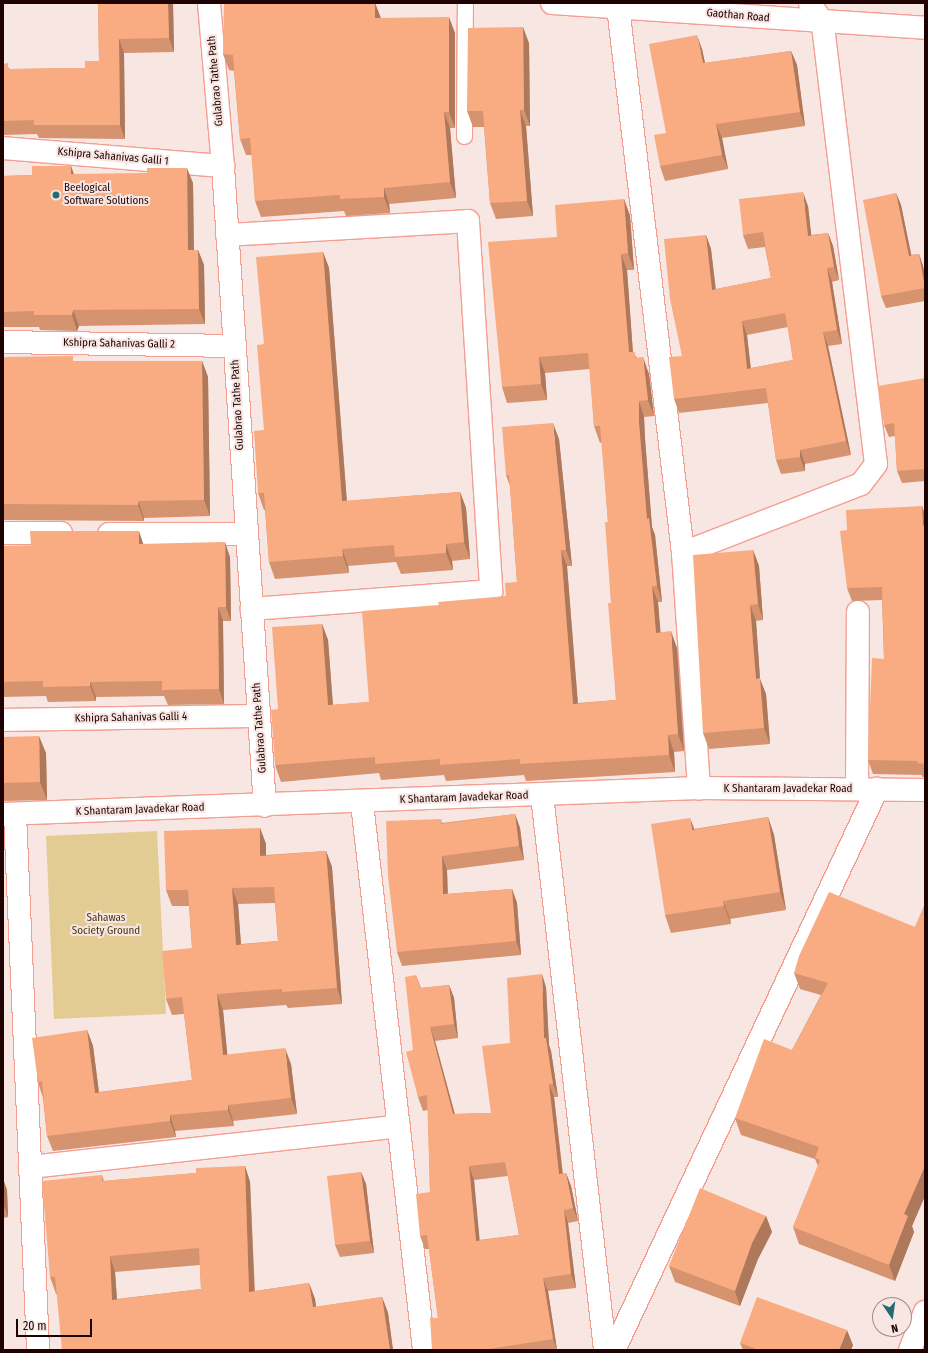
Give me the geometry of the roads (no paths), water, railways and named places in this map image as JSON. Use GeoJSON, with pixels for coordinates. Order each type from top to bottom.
{"type":"FeatureCollection","features":[{"type":"Feature","properties":{"kind":"street","name":"Gulabrao Tathe Path"},"geometry":{"type":"LineString","coordinates":[[209,3],[223,166],[265,806]]}},
{"type":"Feature","properties":{"kind":"street","name":"Gaothan Road"},"geometry":{"type":"LineString","coordinates":[[552,3],[618,7],[700,8],[823,23],[925,28]]}},
{"type":"Feature","properties":{"kind":"street"},"geometry":{"type":"LineString","coordinates":[[683,553],[861,484],[876,464],[823,23],[810,3]]}},
{"type":"Feature","properties":{"kind":"street"},"geometry":{"type":"LineString","coordinates":[[618,7],[683,553],[698,788]]}},
{"type":"Feature","properties":{"kind":"street","name":"Kshipra Sahanivas Galli 1"},"geometry":{"type":"LineString","coordinates":[[3,148],[223,166]]}},
{"type":"Feature","properties":{"kind":"street"},"geometry":{"type":"LineString","coordinates":[[227,235],[468,221],[491,591],[252,609]]}},
{"type":"Feature","properties":{"kind":"street","name":"Kshipra Sahanivas Galli 2"},"geometry":{"type":"LineString","coordinates":[[3,342],[234,346]]}},
{"type":"Feature","properties":{"kind":"street"},"geometry":{"type":"LineString","coordinates":[[3,533],[246,534]]}},
{"type":"Feature","properties":{"kind":"street"},"geometry":{"type":"LineString","coordinates":[[614,1350],[867,789],[858,612]]}},
{"type":"Feature","properties":{"kind":"street","name":"Kshipra Sahanivas Galli 4"},"geometry":{"type":"LineString","coordinates":[[3,720],[259,716]]}},
{"type":"Feature","properties":{"kind":"street","name":"K Shantaram Javadekar Road"},"geometry":{"type":"LineString","coordinates":[[9,814],[265,806],[698,788],[925,790]]}},
{"type":"Feature","properties":{"kind":"street"},"geometry":{"type":"LineString","coordinates":[[542,795],[605,1350]]}},
{"type":"Feature","properties":{"kind":"street"},"geometry":{"type":"LineString","coordinates":[[362,802],[424,1350]]}},
{"type":"Feature","properties":{"kind":"street"},"geometry":{"type":"LineString","coordinates":[[9,814],[30,1167],[38,1350]]}},
{"type":"Feature","properties":{"kind":"street"},"geometry":{"type":"LineString","coordinates":[[30,1167],[398,1126]]}},
{"type":"Feature","properties":{"kind":"street"},"geometry":{"type":"LineString","coordinates":[[910,1350],[925,1312]]}},
{"type":"Feature","properties":{"kind":"lane"},"geometry":{"type":"LineString","coordinates":[[464,136],[465,3]]}},
{"type":"Feature","properties":{"kind":"place","name":"Beelogical Software Solutions"},"geometry":{"type":"Point","coordinates":[56,195]}},
{"type":"Feature","properties":{"kind":"park label","name":"Sahawas Society Ground"},"geometry":{"type":"Point","coordinates":[106,925]}}]}
